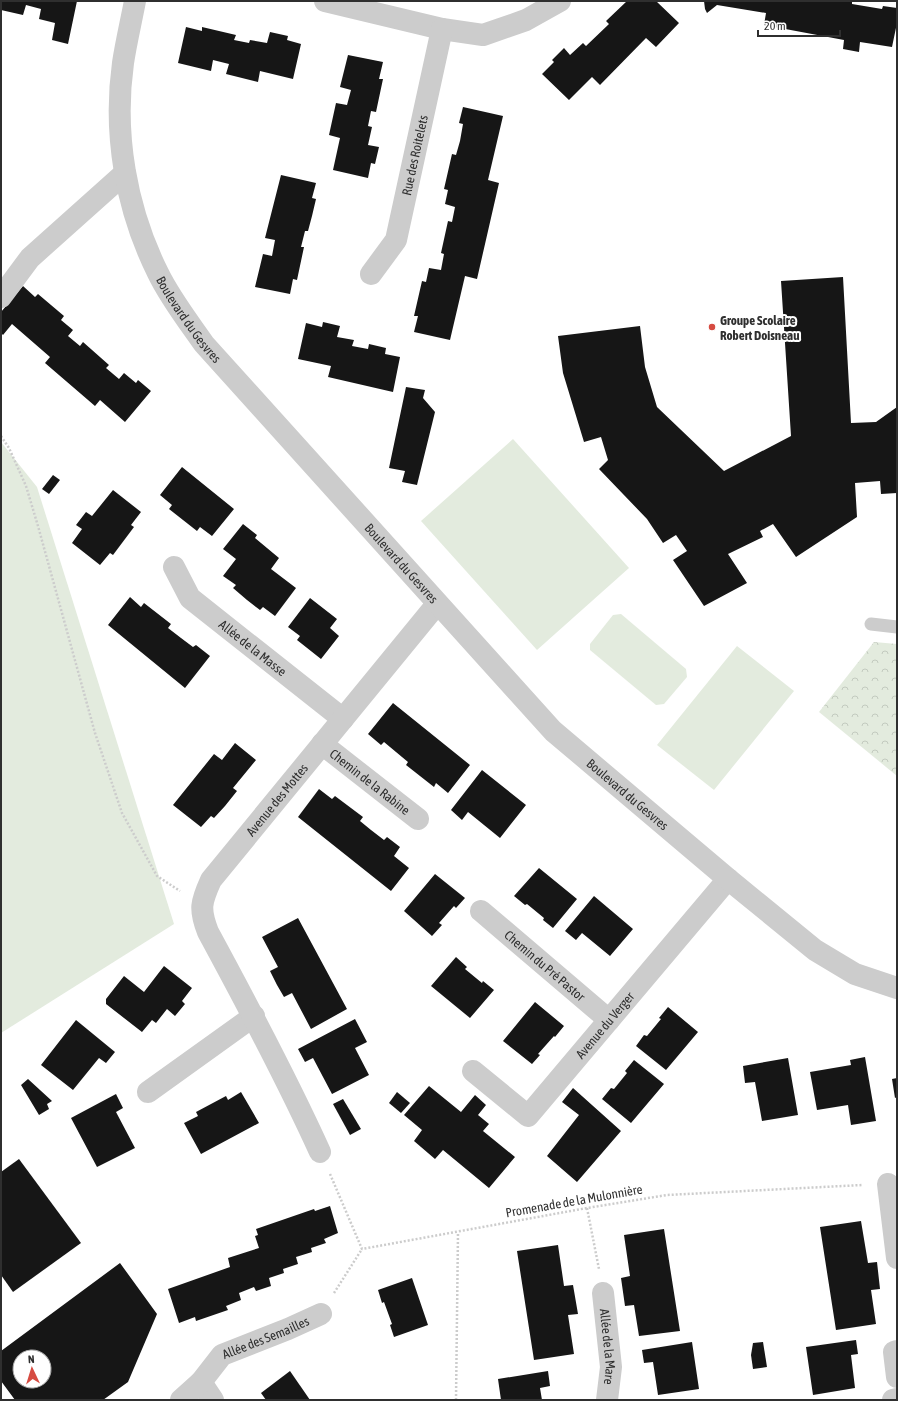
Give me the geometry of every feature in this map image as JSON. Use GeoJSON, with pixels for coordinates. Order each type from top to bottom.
{"type":"FeatureCollection","features":[{"type":"Feature","properties":{"kind":"street","name":"Boulevard du Gesvres"},"geometry":{"type":"LineString","coordinates":[[135,1],[123,64],[120,102],[121,138],[125,173],[133,207],[144,242],[158,274],[177,306],[204,344],[552,731],[815,950],[855,974],[897,988]]}},
{"type":"Feature","properties":{"kind":"street"},"geometry":{"type":"LineString","coordinates":[[325,1],[442,29],[483,35],[526,20],[560,1]]}},
{"type":"Feature","properties":{"kind":"street","name":"Rue des Roitelets"},"geometry":{"type":"LineString","coordinates":[[370,274],[396,240],[442,29]]}},
{"type":"Feature","properties":{"kind":"street"},"geometry":{"type":"LineString","coordinates":[[1,297],[30,258],[125,173]]}},
{"type":"Feature","properties":{"kind":"street","name":"Allée de la Masse"},"geometry":{"type":"LineString","coordinates":[[174,567],[190,598],[343,719]]}},
{"type":"Feature","properties":{"kind":"street","name":"Avenue des Mottes"},"geometry":{"type":"LineString","coordinates":[[320,1152],[294,1094],[254,1016],[208,932],[202,917],[202,906],[211,880],[437,604]]}},
{"type":"Feature","properties":{"kind":"street","name":"Chemin de la Rabine"},"geometry":{"type":"LineString","coordinates":[[322,744],[418,819]]}},
{"type":"Feature","properties":{"kind":"street","name":"Avenue du Verger"},"geometry":{"type":"LineString","coordinates":[[473,1071],[528,1116],[728,879]]}},
{"type":"Feature","properties":{"kind":"street","name":"Chemin du Pré Pastor"},"geometry":{"type":"LineString","coordinates":[[481,911],[609,1020]]}},
{"type":"Feature","properties":{"kind":"street"},"geometry":{"type":"LineString","coordinates":[[148,1092],[254,1016]]}},
{"type":"Feature","properties":{"kind":"street"},"geometry":{"type":"LineString","coordinates":[[888,1184],[897,1258]]}},
{"type":"Feature","properties":{"kind":"street","name":"Allée de la Mare"},"geometry":{"type":"LineString","coordinates":[[604,1294],[611,1367],[607,1400]]}},
{"type":"Feature","properties":{"kind":"street","name":"Allée des Semailles"},"geometry":{"type":"LineString","coordinates":[[181,1400],[201,1382],[222,1355],[288,1329],[321,1314]]}},
{"type":"Feature","properties":{"kind":"street"},"geometry":{"type":"LineString","coordinates":[[897,1351],[894,1352],[897,1377]]}},
{"type":"Feature","properties":{"kind":"street"},"geometry":{"type":"LineString","coordinates":[[201,1382],[214,1400]]}},
{"type":"Feature","properties":{"kind":"lane"},"geometry":{"type":"LineString","coordinates":[[871,624],[897,627]]}},
{"type":"Feature","properties":{"kind":"path"},"geometry":{"type":"LineString","coordinates":[[1,436],[9,448],[26,486],[95,733],[122,813],[157,876],[202,906]]}},
{"type":"Feature","properties":{"kind":"path"},"geometry":{"type":"LineString","coordinates":[[320,1152],[362,1249],[321,1314]]}},
{"type":"Feature","properties":{"kind":"path","name":"Promenade de la Mulonnière"},"geometry":{"type":"LineString","coordinates":[[362,1249],[587,1208],[674,1195],[888,1184]]}},
{"type":"Feature","properties":{"kind":"path"},"geometry":{"type":"LineString","coordinates":[[587,1208],[604,1294]]}},
{"type":"Feature","properties":{"kind":"path"},"geometry":{"type":"LineString","coordinates":[[456,1400],[458,1232]]}},
{"type":"Feature","properties":{"kind":"green space"},"geometry":{"type":"Polygon","coordinates":[[[513,439],[629,568],[537,650],[421,521],[513,439]]]}},
{"type":"Feature","properties":{"kind":"green space"},"geometry":{"type":"Polygon","coordinates":[[[1,442],[37,487],[174,924],[1,1033],[1,442]]]}},
{"type":"Feature","properties":{"kind":"green space"},"geometry":{"type":"Polygon","coordinates":[[[621,614],[686,669],[687,677],[664,704],[656,705],[590,650],[590,644],[613,615],[621,614]]]}},
{"type":"Feature","properties":{"kind":"green space"},"geometry":{"type":"Polygon","coordinates":[[[874,642],[897,644],[897,776],[819,712],[874,642]]]}},
{"type":"Feature","properties":{"kind":"green space"},"geometry":{"type":"Polygon","coordinates":[[[737,646],[794,691],[714,790],[657,745],[737,646]]]}},
{"type":"Feature","properties":{"kind":"building"},"geometry":{"type":"Polygon","coordinates":[[[1,1],[77,1],[68,44],[52,40],[55,23],[39,19],[41,9],[26,5],[23,15],[1,10],[1,1]]]}},
{"type":"Feature","properties":{"kind":"building"},"geometry":{"type":"Polygon","coordinates":[[[627,1],[656,1],[679,23],[656,47],[646,38],[600,85],[592,77],[569,100],[542,74],[554,62],[552,60],[564,48],[570,55],[583,43],[586,46],[609,24],[606,21],[627,1]]]}},
{"type":"Feature","properties":{"kind":"building"},"geometry":{"type":"Polygon","coordinates":[[[704,1],[852,1],[852,4],[882,9],[883,6],[897,8],[897,23],[892,47],[860,42],[859,52],[843,49],[844,40],[764,25],[766,13],[717,5],[707,13],[704,1]]]}},
{"type":"Feature","properties":{"kind":"building"},"geometry":{"type":"Polygon","coordinates":[[[186,27],[202,31],[202,27],[236,35],[234,40],[249,43],[250,40],[267,43],[270,32],[288,36],[287,40],[301,44],[293,79],[260,71],[258,82],[226,74],[229,64],[213,60],[211,71],[178,63],[186,27]]]}},
{"type":"Feature","properties":{"kind":"building"},"geometry":{"type":"Polygon","coordinates":[[[348,55],[383,62],[379,79],[383,79],[376,112],[371,111],[368,126],[372,127],[368,145],[379,147],[375,164],[371,163],[368,178],[333,170],[340,138],[329,135],[336,103],[347,105],[351,90],[340,87],[348,55]]]}},
{"type":"Feature","properties":{"kind":"building"},"geometry":{"type":"Polygon","coordinates":[[[463,107],[503,116],[488,180],[499,183],[477,279],[465,276],[450,340],[414,332],[418,316],[414,316],[422,281],[426,282],[429,268],[441,270],[444,254],[441,253],[448,221],[452,222],[455,207],[445,204],[448,190],[444,189],[452,154],[456,155],[460,141],[463,124],[459,123],[463,107]]]}},
{"type":"Feature","properties":{"kind":"building"},"geometry":{"type":"Polygon","coordinates":[[[281,175],[316,183],[312,198],[316,199],[308,231],[305,231],[301,247],[304,247],[297,280],[293,279],[290,294],[255,287],[263,254],[272,256],[275,240],[265,238],[281,175]]]}},
{"type":"Feature","properties":{"kind":"building"},"geometry":{"type":"Polygon","coordinates":[[[843,277],[851,423],[876,422],[897,407],[897,493],[881,494],[880,481],[855,483],[857,517],[796,557],[773,524],[760,531],[763,537],[728,554],[747,583],[704,606],[673,560],[687,551],[676,535],[663,543],[647,519],[599,469],[608,460],[601,437],[584,442],[563,373],[558,336],[640,326],[645,367],[657,407],[724,471],[791,436],[781,281],[843,277]]]}},
{"type":"Feature","properties":{"kind":"building"},"geometry":{"type":"Polygon","coordinates":[[[23,286],[35,297],[38,294],[64,316],[61,320],[73,330],[68,336],[80,346],[83,342],[109,365],[106,368],[119,379],[124,373],[136,383],[138,380],[151,391],[125,422],[100,400],[95,406],[45,363],[50,357],[12,324],[3,335],[1,333],[1,312],[23,286]]]}},
{"type":"Feature","properties":{"kind":"building"},"geometry":{"type":"Polygon","coordinates":[[[323,322],[340,326],[337,337],[354,340],[352,346],[368,349],[369,344],[386,348],[385,354],[400,357],[393,392],[328,377],[331,366],[298,359],[306,323],[322,327],[323,322]]]}},
{"type":"Feature","properties":{"kind":"building"},"geometry":{"type":"Polygon","coordinates":[[[406,387],[425,390],[423,398],[435,412],[417,485],[402,482],[405,471],[389,468],[406,387]]]}},
{"type":"Feature","properties":{"kind":"building"},"geometry":{"type":"Polygon","coordinates":[[[182,467],[234,509],[212,536],[200,527],[197,531],[169,509],[172,505],[160,495],[182,467]]]}},
{"type":"Feature","properties":{"kind":"building"},"geometry":{"type":"Polygon","coordinates":[[[53,475],[60,480],[49,494],[42,489],[53,475]]]}},
{"type":"Feature","properties":{"kind":"building"},"geometry":{"type":"Polygon","coordinates":[[[113,490],[141,512],[131,525],[134,527],[113,555],[110,553],[100,565],[72,543],[82,529],[76,525],[86,512],[92,516],[113,490]]]}},
{"type":"Feature","properties":{"kind":"building"},"geometry":{"type":"Polygon","coordinates":[[[243,524],[257,535],[255,538],[279,558],[271,569],[296,588],[275,616],[263,607],[260,610],[247,600],[233,588],[236,585],[223,576],[236,559],[223,549],[243,524]]]}},
{"type":"Feature","properties":{"kind":"building"},"geometry":{"type":"Polygon","coordinates":[[[130,597],[141,607],[144,603],[171,624],[168,628],[193,647],[196,645],[210,656],[185,688],[108,625],[130,597]]]}},
{"type":"Feature","properties":{"kind":"building"},"geometry":{"type":"Polygon","coordinates":[[[310,598],[337,619],[330,628],[339,636],[321,659],[297,640],[300,636],[288,627],[310,598]]]}},
{"type":"Feature","properties":{"kind":"building"},"geometry":{"type":"Polygon","coordinates":[[[393,703],[470,765],[448,793],[436,783],[434,787],[406,765],[408,762],[384,742],[381,745],[368,734],[393,703]]]}},
{"type":"Feature","properties":{"kind":"building"},"geometry":{"type":"Polygon","coordinates":[[[235,743],[256,760],[233,788],[237,791],[225,806],[214,818],[211,816],[201,827],[173,805],[214,754],[222,760],[235,743]]]}},
{"type":"Feature","properties":{"kind":"building"},"geometry":{"type":"Polygon","coordinates":[[[482,770],[526,805],[500,838],[468,812],[462,820],[451,810],[482,770]]]}},
{"type":"Feature","properties":{"kind":"building"},"geometry":{"type":"Polygon","coordinates":[[[319,789],[332,799],[335,796],[363,817],[360,821],[384,840],[387,837],[400,847],[394,856],[409,868],[391,891],[298,817],[319,789]]]}},
{"type":"Feature","properties":{"kind":"building"},"geometry":{"type":"Polygon","coordinates":[[[539,868],[577,899],[553,928],[543,920],[544,918],[527,904],[525,905],[514,896],[539,868]]]}},
{"type":"Feature","properties":{"kind":"building"},"geometry":{"type":"Polygon","coordinates":[[[435,874],[465,898],[456,908],[454,906],[439,923],[442,925],[432,936],[404,911],[435,874]]]}},
{"type":"Feature","properties":{"kind":"building"},"geometry":{"type":"Polygon","coordinates":[[[594,896],[633,929],[610,956],[582,933],[576,940],[565,931],[594,896]]]}},
{"type":"Feature","properties":{"kind":"building"},"geometry":{"type":"Polygon","coordinates":[[[298,918],[347,1009],[311,1029],[292,993],[284,997],[277,985],[270,971],[278,967],[262,937],[298,918]]]}},
{"type":"Feature","properties":{"kind":"building"},"geometry":{"type":"Polygon","coordinates":[[[456,957],[467,967],[465,969],[482,983],[483,981],[494,990],[470,1018],[431,986],[456,957]]]}},
{"type":"Feature","properties":{"kind":"building"},"geometry":{"type":"Polygon","coordinates":[[[164,966],[192,988],[182,1001],[185,1004],[175,1016],[167,1009],[156,1023],[152,1020],[142,1032],[106,1004],[106,999],[124,976],[144,992],[164,966]]]}},
{"type":"Feature","properties":{"kind":"building"},"geometry":{"type":"Polygon","coordinates":[[[535,1002],[564,1026],[538,1054],[540,1055],[532,1064],[503,1041],[535,1002]]]}},
{"type":"Feature","properties":{"kind":"building"},"geometry":{"type":"Polygon","coordinates":[[[668,1007],[698,1032],[666,1070],[636,1046],[644,1035],[647,1036],[661,1019],[659,1018],[668,1007]]]}},
{"type":"Feature","properties":{"kind":"building"},"geometry":{"type":"Polygon","coordinates":[[[355,1019],[367,1042],[355,1048],[369,1075],[332,1094],[313,1058],[305,1062],[298,1049],[355,1019]]]}},
{"type":"Feature","properties":{"kind":"building"},"geometry":{"type":"Polygon","coordinates":[[[76,1020],[115,1052],[106,1063],[99,1058],[73,1090],[41,1065],[76,1020]]]}},
{"type":"Feature","properties":{"kind":"building"},"geometry":{"type":"Polygon","coordinates":[[[865,1057],[876,1121],[851,1125],[848,1105],[817,1110],[810,1072],[851,1065],[850,1060],[865,1057]]]}},
{"type":"Feature","properties":{"kind":"building"},"geometry":{"type":"Polygon","coordinates":[[[788,1058],[798,1115],[762,1121],[755,1082],[745,1083],[743,1066],[788,1058]]]}},
{"type":"Feature","properties":{"kind":"building"},"geometry":{"type":"Polygon","coordinates":[[[634,1060],[664,1084],[631,1123],[602,1099],[611,1088],[614,1089],[627,1073],[625,1071],[634,1060]]]}},
{"type":"Feature","properties":{"kind":"building"},"geometry":{"type":"Polygon","coordinates":[[[897,1078],[897,1097],[895,1098],[892,1079],[897,1078]]]}},
{"type":"Feature","properties":{"kind":"building"},"geometry":{"type":"Polygon","coordinates":[[[28,1079],[52,1101],[47,1104],[49,1109],[39,1115],[21,1085],[28,1079]]]}},
{"type":"Feature","properties":{"kind":"building"},"geometry":{"type":"Polygon","coordinates":[[[429,1086],[461,1112],[475,1095],[486,1105],[478,1115],[489,1124],[483,1131],[515,1157],[489,1188],[443,1150],[435,1159],[414,1141],[422,1130],[404,1115],[429,1086]]]}},
{"type":"Feature","properties":{"kind":"building"},"geometry":{"type":"Polygon","coordinates":[[[573,1088],[621,1131],[577,1182],[547,1156],[579,1115],[562,1102],[573,1088]]]}},
{"type":"Feature","properties":{"kind":"building"},"geometry":{"type":"Polygon","coordinates":[[[241,1092],[259,1123],[201,1154],[184,1123],[198,1116],[196,1112],[226,1096],[228,1100],[241,1092]]]}},
{"type":"Feature","properties":{"kind":"building"},"geometry":{"type":"Polygon","coordinates":[[[397,1092],[410,1103],[401,1113],[389,1103],[397,1092]]]}},
{"type":"Feature","properties":{"kind":"building"},"geometry":{"type":"Polygon","coordinates":[[[116,1094],[123,1108],[116,1112],[135,1148],[97,1167],[71,1118],[116,1094]]]}},
{"type":"Feature","properties":{"kind":"building"},"geometry":{"type":"Polygon","coordinates":[[[343,1099],[361,1129],[350,1135],[333,1104],[343,1099]]]}},
{"type":"Feature","properties":{"kind":"building"},"geometry":{"type":"Polygon","coordinates":[[[19,1159],[81,1243],[13,1292],[1,1275],[1,1172],[19,1159]]]}},
{"type":"Feature","properties":{"kind":"building"},"geometry":{"type":"Polygon","coordinates":[[[330,1206],[338,1233],[324,1239],[326,1243],[311,1248],[312,1252],[296,1257],[298,1264],[283,1269],[284,1273],[269,1278],[271,1286],[256,1291],[254,1287],[239,1293],[241,1300],[226,1306],[228,1310],[196,1321],[195,1317],[179,1323],[168,1289],[230,1267],[228,1258],[259,1248],[255,1236],[258,1235],[256,1229],[314,1209],[315,1211],[330,1206]]]}},
{"type":"Feature","properties":{"kind":"building"},"geometry":{"type":"Polygon","coordinates":[[[861,1221],[868,1263],[877,1262],[880,1289],[871,1290],[876,1324],[836,1330],[820,1227],[861,1221]]]}},
{"type":"Feature","properties":{"kind":"building"},"geometry":{"type":"Polygon","coordinates":[[[664,1229],[680,1331],[639,1336],[634,1305],[625,1306],[621,1278],[630,1276],[624,1235],[664,1229]]]}},
{"type":"Feature","properties":{"kind":"building"},"geometry":{"type":"Polygon","coordinates":[[[558,1245],[564,1286],[573,1285],[578,1314],[568,1315],[574,1354],[534,1360],[517,1251],[558,1245]]]}},
{"type":"Feature","properties":{"kind":"building"},"geometry":{"type":"Polygon","coordinates":[[[120,1263],[157,1314],[128,1382],[103,1400],[15,1400],[1,1381],[1,1351],[120,1263]]]}},
{"type":"Feature","properties":{"kind":"building"},"geometry":{"type":"Polygon","coordinates":[[[412,1278],[428,1325],[394,1337],[390,1325],[392,1324],[384,1302],[382,1303],[378,1290],[412,1278]]]}},
{"type":"Feature","properties":{"kind":"building"},"geometry":{"type":"Polygon","coordinates":[[[856,1340],[858,1354],[851,1355],[855,1388],[813,1395],[806,1347],[856,1340]]]}},
{"type":"Feature","properties":{"kind":"building"},"geometry":{"type":"Polygon","coordinates":[[[692,1342],[699,1389],[658,1395],[653,1362],[644,1363],[642,1350],[692,1342]]]}},
{"type":"Feature","properties":{"kind":"building"},"geometry":{"type":"Polygon","coordinates":[[[763,1342],[767,1367],[753,1369],[751,1355],[753,1343],[763,1342]]]}},
{"type":"Feature","properties":{"kind":"building"},"geometry":{"type":"Polygon","coordinates":[[[290,1371],[310,1400],[266,1400],[261,1393],[290,1371]]]}},
{"type":"Feature","properties":{"kind":"building"},"geometry":{"type":"Polygon","coordinates":[[[548,1371],[550,1386],[540,1388],[542,1400],[501,1400],[498,1379],[548,1371]]]}},
{"type":"Feature","properties":{"kind":"place","name":"Groupe Scolaire Robert Doisneau"},"geometry":{"type":"Point","coordinates":[712,327]}}]}
